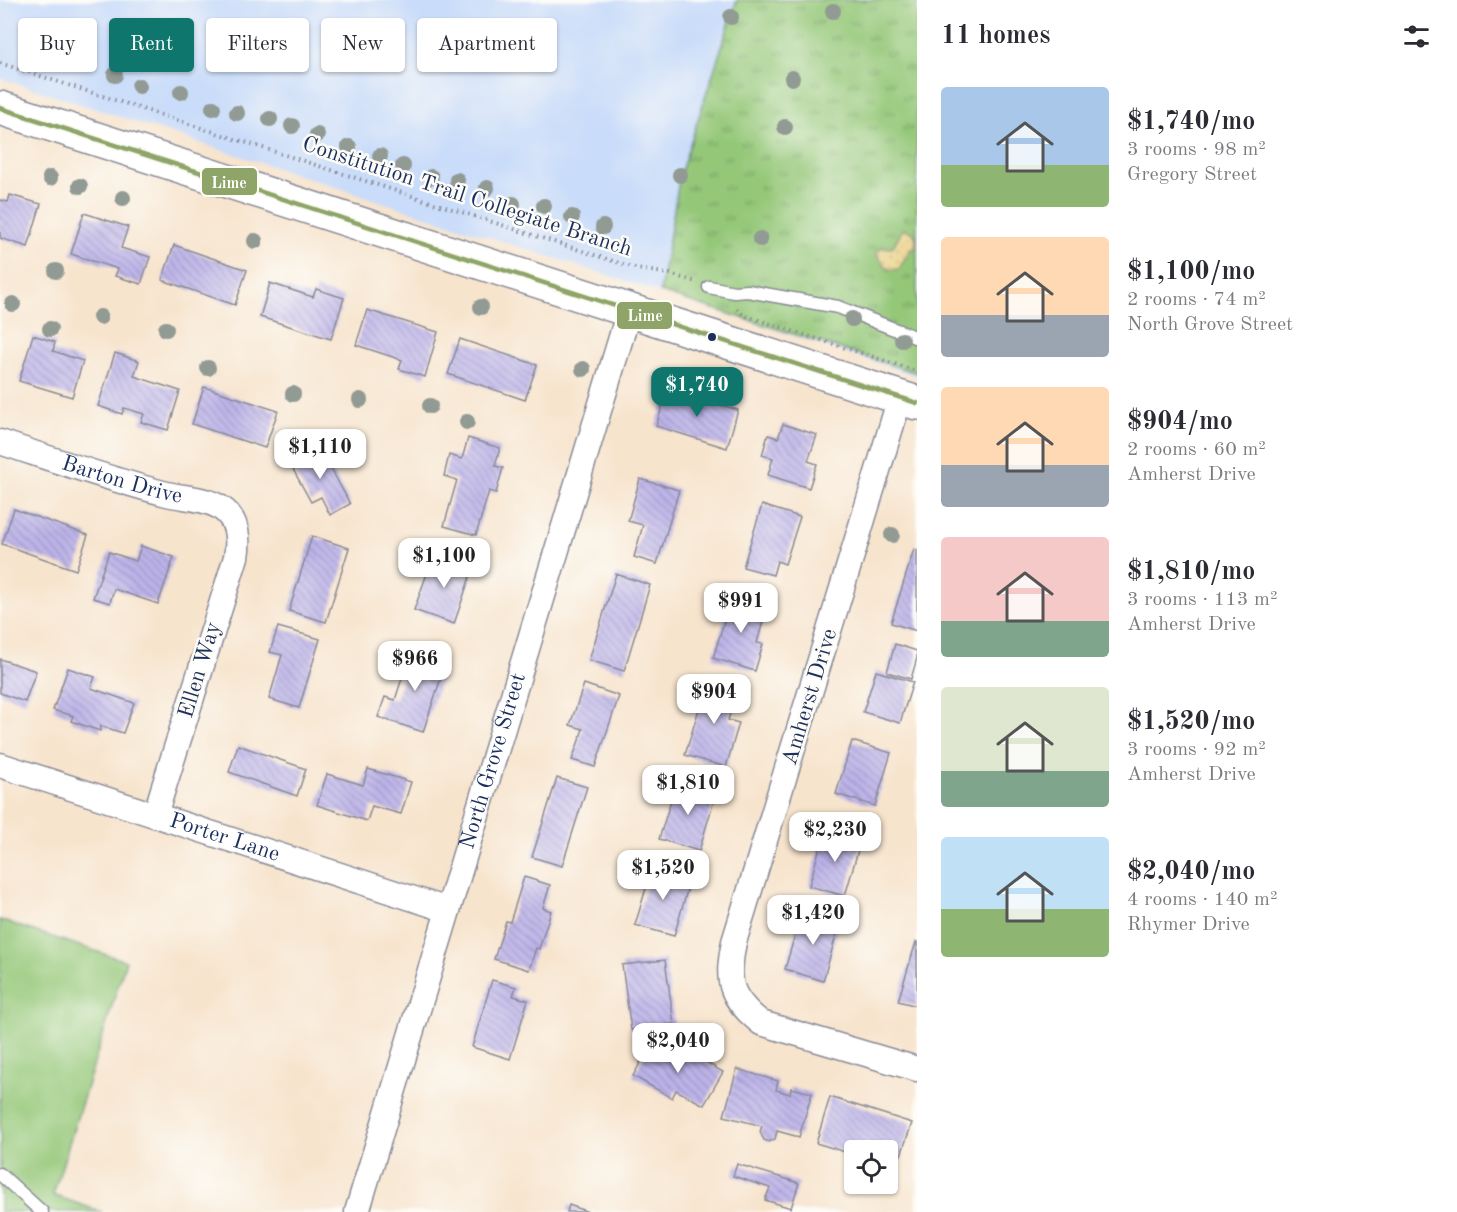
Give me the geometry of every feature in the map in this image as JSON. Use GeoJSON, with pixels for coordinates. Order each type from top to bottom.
{"type":"FeatureCollection","features":[{"type":"Feature","properties":{"kind":"main road"},"geometry":{"type":"LineString","coordinates":[[0,108],[628,311],[911,391]]}},
{"type":"Feature","properties":{"kind":"street","name":"North Grove Street"},"geometry":{"type":"LineString","coordinates":[[357,1212],[628,311]]}},
{"type":"Feature","properties":{"kind":"street","name":"Amherst Drive"},"geometry":{"type":"LineString","coordinates":[[911,391],[734,942],[730,961],[735,997],[761,1023],[917,1069]]}},
{"type":"Feature","properties":{"kind":"street","name":"Barton Drive"},"geometry":{"type":"LineString","coordinates":[[0,442],[167,494],[206,502],[221,508],[230,517],[234,526]]}},
{"type":"Feature","properties":{"kind":"street","name":"Ellen Way"},"geometry":{"type":"LineString","coordinates":[[155,814],[236,557],[239,543],[234,526]]}},
{"type":"Feature","properties":{"kind":"street","name":"Porter Lane"},"geometry":{"type":"LineString","coordinates":[[0,765],[448,910]]}},
{"type":"Feature","properties":{"kind":"lane"},"geometry":{"type":"LineString","coordinates":[[709,287],[838,307],[917,338]]}},
{"type":"Feature","properties":{"kind":"lane"},"geometry":{"type":"LineString","coordinates":[[0,1174],[42,1212]]}},
{"type":"Feature","properties":{"kind":"path","name":"Constitution Trail Collegiate Branch"},"geometry":{"type":"LineString","coordinates":[[0,63],[638,270],[670,274],[709,287],[744,315],[911,391]]}},
{"type":"Feature","properties":{"kind":"shaded area"},"geometry":{"type":"Polygon","coordinates":[[[0,0],[917,0],[917,376],[0,78],[0,0]]]}},
{"type":"Feature","properties":{"kind":"green space"},"geometry":{"type":"Polygon","coordinates":[[[737,0],[917,0],[917,373],[660,292],[680,175],[737,0]]]}},
{"type":"Feature","properties":{"kind":"green space"},"geometry":{"type":"Polygon","coordinates":[[[0,920],[126,961],[53,1195],[102,1212],[0,1212],[0,920]]]}},
{"type":"Feature","properties":{"kind":"sand"},"geometry":{"type":"Polygon","coordinates":[[[903,229],[914,234],[916,246],[908,253],[899,269],[889,270],[876,254],[882,247],[892,248],[903,229]]]}},
{"type":"Feature","properties":{"kind":"building"},"geometry":{"type":"Polygon","coordinates":[[[10,195],[41,204],[28,247],[0,238],[0,200],[8,202],[10,195]]]}},
{"type":"Feature","properties":{"kind":"building"},"geometry":{"type":"Polygon","coordinates":[[[84,213],[128,227],[121,248],[150,257],[141,284],[115,276],[118,269],[71,254],[84,213]]]}},
{"type":"Feature","properties":{"kind":"building"},"geometry":{"type":"Polygon","coordinates":[[[174,245],[247,270],[235,305],[162,280],[174,245]]]}},
{"type":"Feature","properties":{"kind":"building"},"geometry":{"type":"Polygon","coordinates":[[[270,283],[313,297],[316,289],[344,298],[331,339],[260,317],[270,283]]]}},
{"type":"Feature","properties":{"kind":"building"},"geometry":{"type":"Polygon","coordinates":[[[367,310],[438,332],[425,377],[399,369],[402,360],[356,345],[367,310]]]}},
{"type":"Feature","properties":{"kind":"building"},"geometry":{"type":"Polygon","coordinates":[[[33,335],[55,342],[53,351],[83,361],[72,397],[19,381],[33,335]]]}},
{"type":"Feature","properties":{"kind":"building"},"geometry":{"type":"Polygon","coordinates":[[[460,339],[537,365],[525,400],[448,374],[460,339]]]}},
{"type":"Feature","properties":{"kind":"building"},"geometry":{"type":"Polygon","coordinates":[[[115,353],[139,361],[134,376],[180,391],[168,430],[141,422],[144,414],[124,408],[122,414],[98,406],[115,353]]]}},
{"type":"Feature","properties":{"kind":"building"},"geometry":{"type":"Polygon","coordinates":[[[204,387],[278,411],[265,448],[192,424],[204,387]]]}},
{"type":"Feature","properties":{"kind":"building"},"geometry":{"type":"Polygon","coordinates":[[[668,389],[738,410],[727,448],[656,426],[668,389]]]}},
{"type":"Feature","properties":{"kind":"building"},"geometry":{"type":"Polygon","coordinates":[[[783,424],[817,435],[808,461],[817,464],[809,488],[768,475],[773,458],[762,455],[768,435],[778,438],[783,424]]]}},
{"type":"Feature","properties":{"kind":"building"},"geometry":{"type":"Polygon","coordinates":[[[468,438],[500,448],[495,466],[503,468],[496,493],[489,491],[476,535],[444,526],[457,480],[444,476],[449,455],[462,459],[468,438]]]}},
{"type":"Feature","properties":{"kind":"building"},"geometry":{"type":"Polygon","coordinates":[[[319,446],[350,504],[330,515],[321,497],[311,502],[289,462],[319,446]]]}},
{"type":"Feature","properties":{"kind":"building"},"geometry":{"type":"Polygon","coordinates":[[[640,479],[679,490],[657,564],[634,557],[643,525],[628,521],[640,479]]]}},
{"type":"Feature","properties":{"kind":"building"},"geometry":{"type":"Polygon","coordinates":[[[762,505],[800,517],[785,564],[777,561],[773,575],[743,567],[762,505]]]}},
{"type":"Feature","properties":{"kind":"building"},"geometry":{"type":"Polygon","coordinates":[[[14,509],[88,535],[76,570],[2,544],[14,509]]]}},
{"type":"Feature","properties":{"kind":"building"},"geometry":{"type":"Polygon","coordinates":[[[312,536],[349,548],[326,622],[289,611],[312,536]]]}},
{"type":"Feature","properties":{"kind":"building"},"geometry":{"type":"Polygon","coordinates":[[[141,546],[174,557],[158,604],[114,589],[110,603],[93,598],[109,552],[136,561],[141,546]]]}},
{"type":"Feature","properties":{"kind":"building"},"geometry":{"type":"Polygon","coordinates":[[[914,549],[917,550],[917,631],[891,623],[914,549]]]}},
{"type":"Feature","properties":{"kind":"building"},"geometry":{"type":"Polygon","coordinates":[[[434,554],[473,568],[454,624],[414,610],[434,554]]]}},
{"type":"Feature","properties":{"kind":"building"},"geometry":{"type":"Polygon","coordinates":[[[616,574],[650,585],[624,671],[589,660],[616,574]]]}},
{"type":"Feature","properties":{"kind":"building"},"geometry":{"type":"Polygon","coordinates":[[[732,595],[763,604],[759,617],[764,618],[757,643],[763,644],[755,671],[713,658],[732,595]]]}},
{"type":"Feature","properties":{"kind":"building"},"geometry":{"type":"Polygon","coordinates":[[[278,627],[320,639],[299,708],[269,699],[282,655],[270,652],[278,627]]]}},
{"type":"Feature","properties":{"kind":"building"},"geometry":{"type":"Polygon","coordinates":[[[895,644],[917,651],[911,679],[887,672],[895,644]]]}},
{"type":"Feature","properties":{"kind":"building"},"geometry":{"type":"Polygon","coordinates":[[[412,647],[444,658],[437,677],[441,678],[423,732],[378,717],[385,697],[395,700],[412,647]]]}},
{"type":"Feature","properties":{"kind":"building"},"geometry":{"type":"Polygon","coordinates":[[[0,659],[36,671],[25,702],[0,693],[0,659]]]}},
{"type":"Feature","properties":{"kind":"building"},"geometry":{"type":"Polygon","coordinates":[[[68,668],[95,677],[91,688],[134,703],[123,733],[101,726],[100,731],[71,721],[73,716],[53,710],[68,668]]]}},
{"type":"Feature","properties":{"kind":"building"},"geometry":{"type":"Polygon","coordinates":[[[876,671],[913,682],[900,723],[863,712],[876,671]]]}},
{"type":"Feature","properties":{"kind":"building"},"geometry":{"type":"Polygon","coordinates":[[[708,679],[738,688],[728,720],[739,723],[726,767],[685,755],[708,679]]]}},
{"type":"Feature","properties":{"kind":"building"},"geometry":{"type":"Polygon","coordinates":[[[584,684],[619,696],[595,767],[572,760],[583,729],[570,725],[584,684]]]}},
{"type":"Feature","properties":{"kind":"building"},"geometry":{"type":"Polygon","coordinates":[[[852,741],[891,753],[875,806],[836,794],[852,741]]]}},
{"type":"Feature","properties":{"kind":"building"},"geometry":{"type":"Polygon","coordinates":[[[238,745],[306,769],[297,796],[229,772],[238,745]]]}},
{"type":"Feature","properties":{"kind":"building"},"geometry":{"type":"Polygon","coordinates":[[[368,769],[411,782],[401,814],[372,806],[367,821],[317,805],[327,774],[363,785],[368,769]]]}},
{"type":"Feature","properties":{"kind":"building"},"geometry":{"type":"Polygon","coordinates":[[[557,778],[587,787],[562,866],[532,857],[557,778]]]}},
{"type":"Feature","properties":{"kind":"building"},"geometry":{"type":"Polygon","coordinates":[[[693,782],[717,790],[699,851],[659,839],[676,784],[692,788],[693,782]]]}},
{"type":"Feature","properties":{"kind":"building"},"geometry":{"type":"Polygon","coordinates":[[[825,829],[861,840],[845,896],[809,886],[825,829]]]}},
{"type":"Feature","properties":{"kind":"building"},"geometry":{"type":"Polygon","coordinates":[[[653,865],[691,877],[674,936],[635,925],[653,865]]]}},
{"type":"Feature","properties":{"kind":"building"},"geometry":{"type":"Polygon","coordinates":[[[524,877],[550,885],[543,908],[551,911],[539,949],[536,948],[529,970],[494,959],[506,921],[510,922],[524,877]]]}},
{"type":"Feature","properties":{"kind":"building"},"geometry":{"type":"Polygon","coordinates":[[[802,911],[840,922],[823,981],[785,969],[802,911]]]}},
{"type":"Feature","properties":{"kind":"building"},"geometry":{"type":"Polygon","coordinates":[[[917,942],[917,1006],[898,1001],[917,942]]]}},
{"type":"Feature","properties":{"kind":"building"},"geometry":{"type":"Polygon","coordinates":[[[665,960],[674,1024],[631,1030],[622,965],[665,960]]]}},
{"type":"Feature","properties":{"kind":"building"},"geometry":{"type":"Polygon","coordinates":[[[492,980],[516,987],[513,996],[528,1000],[510,1059],[472,1047],[492,980]]]}},
{"type":"Feature","properties":{"kind":"building"},"geometry":{"type":"Polygon","coordinates":[[[652,1042],[686,1061],[690,1053],[723,1072],[704,1105],[676,1090],[672,1098],[633,1076],[652,1042]]]}},
{"type":"Feature","properties":{"kind":"building"},"geometry":{"type":"Polygon","coordinates":[[[737,1069],[778,1081],[776,1090],[790,1094],[791,1088],[812,1093],[799,1137],[777,1131],[775,1139],[769,1142],[764,1140],[760,1132],[762,1126],[724,1116],[737,1069]]]}},
{"type":"Feature","properties":{"kind":"building"},"geometry":{"type":"Polygon","coordinates":[[[830,1097],[912,1123],[901,1155],[898,1154],[898,1140],[844,1140],[844,1152],[816,1143],[830,1097]]]}},
{"type":"Feature","properties":{"kind":"building"},"geometry":{"type":"Polygon","coordinates":[[[737,1164],[799,1183],[791,1208],[765,1200],[770,1188],[733,1176],[737,1164]]]}},
{"type":"Feature","properties":{"kind":"building"},"geometry":{"type":"Polygon","coordinates":[[[569,1205],[588,1212],[567,1212],[569,1205]]]}},
{"type":"Feature","properties":{"kind":"transit line","name":"Lime"},"geometry":{"type":"LineString","coordinates":[[0,108],[917,403]]}}]}
